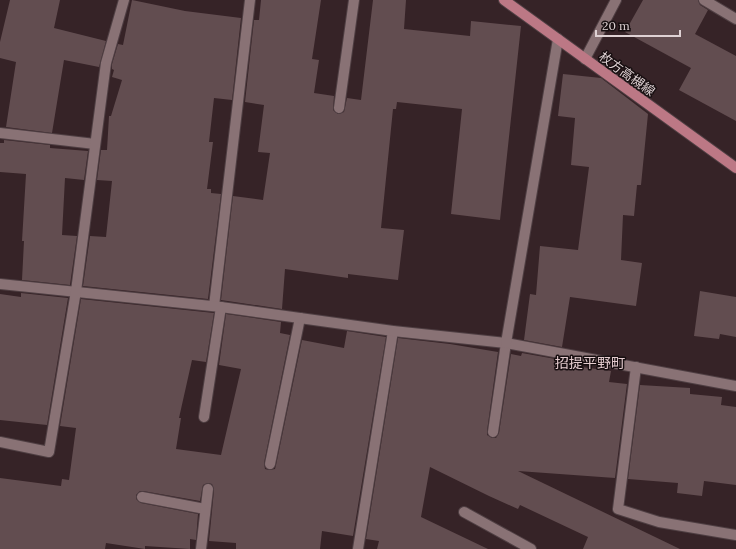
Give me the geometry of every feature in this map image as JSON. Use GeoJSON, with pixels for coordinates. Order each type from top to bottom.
{"type":"FeatureCollection","features":[{"type":"Feature","properties":{"kind":"main road","name":"枚方高槻線"},"geometry":{"type":"LineString","coordinates":[[504,0],[736,168]]}},
{"type":"Feature","properties":{"kind":"street"},"geometry":{"type":"LineString","coordinates":[[0,442],[49,452],[76,291],[106,63],[124,0]]}},
{"type":"Feature","properties":{"kind":"street"},"geometry":{"type":"LineString","coordinates":[[204,417],[250,0]]}},
{"type":"Feature","properties":{"kind":"street"},"geometry":{"type":"LineString","coordinates":[[339,108],[354,0]]}},
{"type":"Feature","properties":{"kind":"street"},"geometry":{"type":"LineString","coordinates":[[585,59],[616,0]]}},
{"type":"Feature","properties":{"kind":"street"},"geometry":{"type":"LineString","coordinates":[[704,0],[736,20]]}},
{"type":"Feature","properties":{"kind":"street"},"geometry":{"type":"LineString","coordinates":[[493,432],[506,343],[558,39]]}},
{"type":"Feature","properties":{"kind":"street"},"geometry":{"type":"LineString","coordinates":[[0,133],[95,144]]}},
{"type":"Feature","properties":{"kind":"street"},"geometry":{"type":"LineString","coordinates":[[0,284],[217,306],[393,331],[506,343],[736,386]]}},
{"type":"Feature","properties":{"kind":"street"},"geometry":{"type":"LineString","coordinates":[[270,464],[300,318]]}},
{"type":"Feature","properties":{"kind":"street"},"geometry":{"type":"LineString","coordinates":[[358,549],[393,331]]}},
{"type":"Feature","properties":{"kind":"street"},"geometry":{"type":"LineString","coordinates":[[636,368],[618,509],[659,522],[736,535]]}},
{"type":"Feature","properties":{"kind":"street"},"geometry":{"type":"LineString","coordinates":[[200,549],[208,489]]}},
{"type":"Feature","properties":{"kind":"street"},"geometry":{"type":"LineString","coordinates":[[142,496],[205,509]]}},
{"type":"Feature","properties":{"kind":"street"},"geometry":{"type":"LineString","coordinates":[[464,512],[531,549]]}},
{"type":"Feature","properties":{"kind":"building"},"geometry":{"type":"Polygon","coordinates":[[[10,0],[60,0],[54,28],[106,41],[99,67],[64,60],[52,133],[6,127],[16,62],[0,58],[0,42],[10,0]]]}},
{"type":"Feature","properties":{"kind":"building"},"geometry":{"type":"Polygon","coordinates":[[[132,0],[185,11],[241,18],[232,100],[214,98],[209,142],[213,142],[207,189],[211,189],[211,193],[221,194],[208,299],[83,286],[90,236],[106,237],[112,181],[97,180],[101,150],[107,150],[109,116],[111,116],[122,80],[112,77],[114,70],[112,69],[112,64],[118,44],[123,45],[132,0]]]}},
{"type":"Feature","properties":{"kind":"building"},"geometry":{"type":"Polygon","coordinates":[[[261,0],[321,0],[312,59],[319,60],[314,93],[334,96],[333,110],[338,114],[344,112],[347,98],[361,100],[373,0],[406,0],[404,29],[470,36],[471,21],[521,26],[500,220],[451,214],[462,109],[397,102],[396,109],[393,109],[381,228],[404,230],[398,280],[348,274],[348,278],[285,269],[282,309],[221,300],[233,196],[263,200],[270,153],[258,152],[264,105],[245,102],[254,20],[259,20],[261,0]]]}},
{"type":"Feature","properties":{"kind":"building"},"geometry":{"type":"Polygon","coordinates":[[[643,0],[698,0],[700,5],[708,10],[695,34],[736,56],[736,121],[679,90],[691,68],[625,32],[643,0]]]}},
{"type":"Feature","properties":{"kind":"building"},"geometry":{"type":"Polygon","coordinates":[[[563,74],[601,78],[648,114],[641,185],[637,185],[634,216],[623,215],[621,260],[642,263],[636,306],[570,297],[562,347],[524,340],[530,294],[536,295],[540,246],[578,250],[589,167],[571,165],[575,118],[558,116],[563,74]]]}},
{"type":"Feature","properties":{"kind":"building"},"geometry":{"type":"Polygon","coordinates":[[[4,140],[50,145],[50,148],[88,151],[84,180],[65,178],[62,235],[77,236],[70,285],[22,280],[24,241],[22,241],[26,174],[0,172],[0,143],[4,143],[4,140]]]}},
{"type":"Feature","properties":{"kind":"building"},"geometry":{"type":"Polygon","coordinates":[[[700,291],[736,297],[736,337],[720,334],[719,339],[694,336],[700,291]]]}},
{"type":"Feature","properties":{"kind":"building"},"geometry":{"type":"Polygon","coordinates":[[[21,293],[68,298],[47,425],[0,420],[0,294],[21,297],[21,293]]]}},
{"type":"Feature","properties":{"kind":"building"},"geometry":{"type":"Polygon","coordinates":[[[81,299],[214,313],[206,362],[192,360],[179,418],[181,418],[176,449],[221,455],[241,369],[219,365],[226,314],[281,322],[280,333],[290,335],[264,463],[265,469],[269,470],[275,469],[302,340],[344,348],[347,331],[386,337],[353,536],[322,531],[320,549],[236,549],[236,543],[209,541],[214,490],[212,484],[208,483],[203,485],[200,501],[143,491],[140,491],[136,495],[136,499],[141,503],[198,514],[196,540],[190,539],[190,549],[145,546],[145,549],[106,543],[105,549],[0,549],[0,478],[61,486],[62,479],[69,480],[76,428],[60,426],[81,299]]]}},
{"type":"Feature","properties":{"kind":"building"},"geometry":{"type":"Polygon","coordinates":[[[398,338],[450,344],[498,352],[487,431],[487,435],[492,438],[496,438],[499,433],[511,354],[521,356],[522,353],[561,360],[560,364],[611,371],[609,382],[627,384],[615,478],[518,471],[680,549],[583,549],[588,537],[520,505],[518,509],[430,467],[421,517],[488,549],[377,549],[379,541],[366,539],[398,338]]]}},
{"type":"Feature","properties":{"kind":"building"},"geometry":{"type":"Polygon","coordinates":[[[640,385],[690,388],[690,394],[722,397],[721,405],[736,407],[736,485],[704,481],[702,496],[677,493],[678,483],[628,479],[640,385]]]}},
{"type":"Feature","properties":{"kind":"district","name":"招提平野町"},"geometry":{"type":"Point","coordinates":[590,363]}}]}
